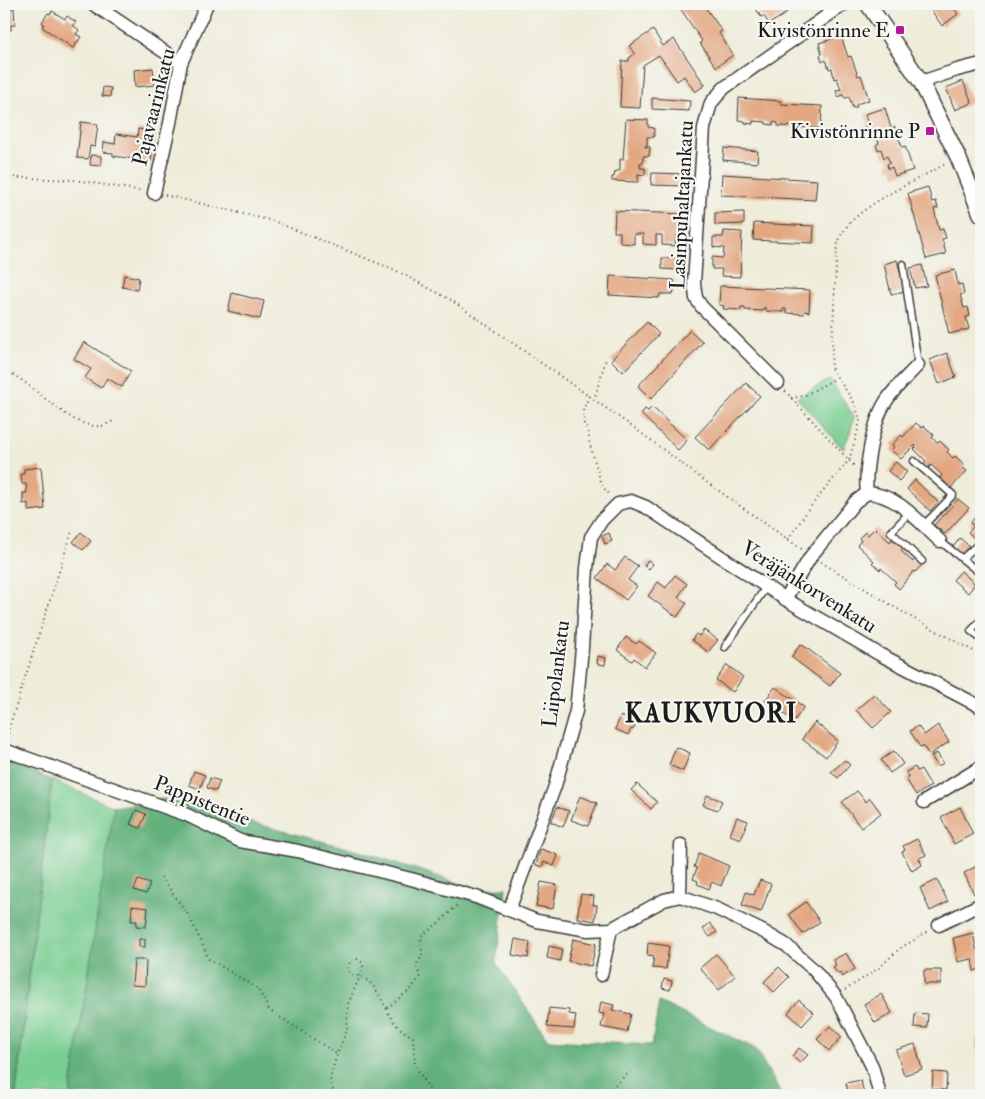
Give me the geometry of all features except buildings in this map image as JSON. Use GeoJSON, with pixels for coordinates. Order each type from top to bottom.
{"type":"FeatureCollection","features":[{"type":"Feature","properties":{"kind":"street"},"geometry":{"type":"LineString","coordinates":[[93,4],[181,63]]}},
{"type":"Feature","properties":{"kind":"street","name":"Pajavaarinkatu"},"geometry":{"type":"LineString","coordinates":[[154,193],[181,63],[208,4]]}},
{"type":"Feature","properties":{"kind":"street","name":"Lasinpuhaltajankatu"},"geometry":{"type":"LineString","coordinates":[[778,383],[701,306],[696,298],[694,283],[704,128],[711,103],[724,88],[844,4]]}},
{"type":"Feature","properties":{"kind":"street"},"geometry":{"type":"LineString","coordinates":[[868,4],[921,82],[958,157],[981,214]]}},
{"type":"Feature","properties":{"kind":"street"},"geometry":{"type":"LineString","coordinates":[[921,82],[981,64]]}},
{"type":"Feature","properties":{"kind":"street"},"geometry":{"type":"LineString","coordinates":[[785,599],[811,556],[866,487],[875,428],[881,410],[886,401],[918,364]]}},
{"type":"Feature","properties":{"kind":"street"},"geometry":{"type":"LineString","coordinates":[[866,487],[874,493],[888,498],[909,513],[940,541]]}},
{"type":"Feature","properties":{"kind":"street","name":"Veräjänkorvenkatu"},"geometry":{"type":"LineString","coordinates":[[618,504],[631,501],[646,507],[785,599],[879,654],[981,707]]}},
{"type":"Feature","properties":{"kind":"street","name":"Liipolankatu"},"geometry":{"type":"LineString","coordinates":[[509,910],[555,786],[576,712],[591,537],[602,520],[618,504]]}},
{"type":"Feature","properties":{"kind":"street","name":"Pappistentie"},"geometry":{"type":"LineString","coordinates":[[8,751],[180,812],[240,841],[308,853],[471,896],[537,921],[588,930],[611,929]]}},
{"type":"Feature","properties":{"kind":"street"},"geometry":{"type":"LineString","coordinates":[[924,802],[981,766]]}},
{"type":"Feature","properties":{"kind":"street"},"geometry":{"type":"LineString","coordinates":[[680,896],[681,845]]}},
{"type":"Feature","properties":{"kind":"street"},"geometry":{"type":"LineString","coordinates":[[601,975],[611,929],[664,900],[680,896],[717,909],[764,932],[786,946],[814,970],[836,997],[872,1066],[880,1095]]}},
{"type":"Feature","properties":{"kind":"street"},"geometry":{"type":"LineString","coordinates":[[939,925],[981,904]]}},
{"type":"Feature","properties":{"kind":"lane"},"geometry":{"type":"LineString","coordinates":[[903,264],[918,364]]}},
{"type":"Feature","properties":{"kind":"lane"},"geometry":{"type":"LineString","coordinates":[[914,461],[954,495],[924,526]]}},
{"type":"Feature","properties":{"kind":"lane"},"geometry":{"type":"LineString","coordinates":[[909,513],[891,532],[922,561]]}},
{"type":"Feature","properties":{"kind":"lane"},"geometry":{"type":"LineString","coordinates":[[940,541],[981,574]]}},
{"type":"Feature","properties":{"kind":"lane"},"geometry":{"type":"LineString","coordinates":[[962,558],[975,547],[981,553]]}},
{"type":"Feature","properties":{"kind":"lane"},"geometry":{"type":"LineString","coordinates":[[725,647],[766,587]]}},
{"type":"Feature","properties":{"kind":"lane"},"geometry":{"type":"LineString","coordinates":[[981,620],[971,631],[981,639]]}},
{"type":"Feature","properties":{"kind":"path"},"geometry":{"type":"LineString","coordinates":[[788,539],[811,506],[848,460],[858,430],[859,413],[855,404],[836,378],[832,368],[836,247],[843,231],[863,211],[958,157]]}},
{"type":"Feature","properties":{"kind":"path"},"geometry":{"type":"LineString","coordinates":[[4,178],[74,180],[154,193],[273,221],[395,270],[451,300],[633,427],[709,484],[811,556],[909,616],[981,655]]}},
{"type":"Feature","properties":{"kind":"path"},"geometry":{"type":"LineString","coordinates":[[594,400],[606,359]]}},
{"type":"Feature","properties":{"kind":"path"},"geometry":{"type":"LineString","coordinates":[[4,370],[71,418],[90,425],[103,426],[115,420]]}},
{"type":"Feature","properties":{"kind":"path"},"geometry":{"type":"LineString","coordinates":[[791,398],[804,396],[836,378]]}},
{"type":"Feature","properties":{"kind":"path"},"geometry":{"type":"LineString","coordinates":[[778,383],[848,460],[866,487]]}},
{"type":"Feature","properties":{"kind":"path"},"geometry":{"type":"LineString","coordinates":[[589,396],[582,413],[585,417],[583,422],[589,433],[588,441],[602,486],[618,504]]}},
{"type":"Feature","properties":{"kind":"path"},"geometry":{"type":"LineString","coordinates":[[8,751],[8,731],[72,531]]}},
{"type":"Feature","properties":{"kind":"path"},"geometry":{"type":"LineString","coordinates":[[161,877],[189,916],[209,959],[258,989],[269,1010],[337,1054]]}},
{"type":"Feature","properties":{"kind":"path"},"geometry":{"type":"LineString","coordinates":[[387,1008],[410,990],[420,977],[416,965],[422,956],[421,936],[471,896]]}},
{"type":"Feature","properties":{"kind":"path"},"geometry":{"type":"LineString","coordinates":[[836,997],[879,968],[899,949],[939,925]]}},
{"type":"Feature","properties":{"kind":"path"},"geometry":{"type":"LineString","coordinates":[[334,1095],[330,1079],[337,1054],[347,1030],[348,1004],[359,976],[363,969],[364,963],[357,959],[351,960],[347,970],[352,975],[359,976],[371,982],[392,1020],[413,1037],[415,1065],[433,1095]]}},
{"type":"Feature","properties":{"kind":"path"},"geometry":{"type":"LineString","coordinates":[[604,1095],[630,1071]]}},
{"type":"Feature","properties":{"kind":"green space"},"geometry":{"type":"Polygon","coordinates":[[[830,379],[854,417],[843,449],[797,398],[830,379]]]}},
{"type":"Feature","properties":{"kind":"green space"},"geometry":{"type":"Polygon","coordinates":[[[4,760],[52,780],[15,1095],[4,1095],[4,760]]]}},
{"type":"Feature","properties":{"kind":"green space"},"geometry":{"type":"Polygon","coordinates":[[[52,780],[114,807],[70,1095],[16,1095],[52,780]]]}},
{"type":"Feature","properties":{"kind":"green space"},"geometry":{"type":"Polygon","coordinates":[[[163,799],[366,853],[477,889],[506,888],[496,963],[548,1040],[652,1045],[659,1002],[756,1049],[782,1095],[70,1095],[114,807],[163,799]]]}},
{"type":"Feature","properties":{"kind":"place","name":"Kivistönrinne E"},"geometry":{"type":"Point","coordinates":[900,30]}},
{"type":"Feature","properties":{"kind":"place","name":"Kivistönrinne P"},"geometry":{"type":"Point","coordinates":[930,131]}},
{"type":"Feature","properties":{"kind":"district","name":"KAUKVUORI"},"geometry":{"type":"Point","coordinates":[711,714]}}]}
